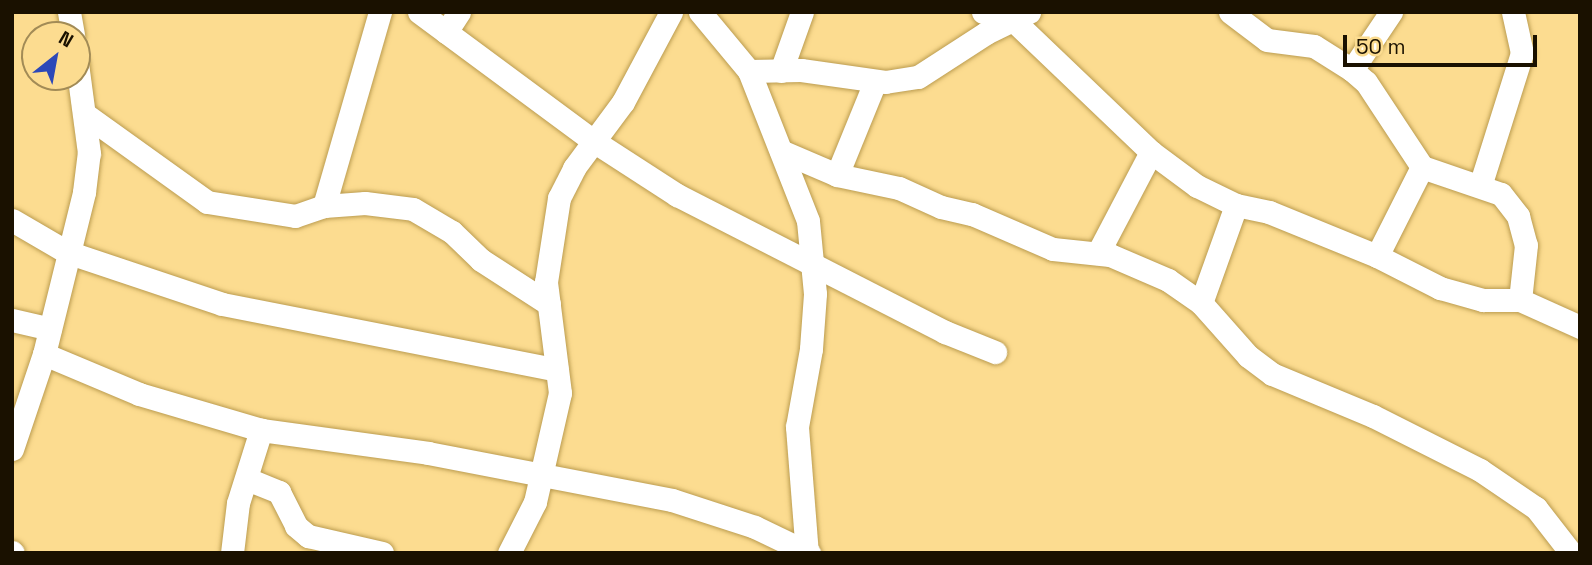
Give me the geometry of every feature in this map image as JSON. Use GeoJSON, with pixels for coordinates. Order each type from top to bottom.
{"type":"FeatureCollection","features":[{"type":"Feature","properties":{"kind":"street"},"geometry":{"type":"LineString","coordinates":[[324,206],[380,12]]}},
{"type":"Feature","properties":{"kind":"street"},"geometry":{"type":"LineString","coordinates":[[419,12],[595,142],[677,195],[812,264],[995,352]]}},
{"type":"Feature","properties":{"kind":"street"},"geometry":{"type":"LineString","coordinates":[[446,32],[459,12]]}},
{"type":"Feature","properties":{"kind":"street"},"geometry":{"type":"LineString","coordinates":[[509,553],[542,476],[560,393],[549,304],[551,230],[559,198],[574,168],[623,102],[671,12]]}},
{"type":"Feature","properties":{"kind":"street"},"geometry":{"type":"LineString","coordinates":[[700,12],[750,71],[808,222],[812,264],[811,349],[797,427],[808,552]]}},
{"type":"Feature","properties":{"kind":"street"},"geometry":{"type":"LineString","coordinates":[[780,71],[802,12]]}},
{"type":"Feature","properties":{"kind":"street"},"geometry":{"type":"LineString","coordinates":[[983,12],[1022,17],[1151,152],[1197,186],[1236,205],[1269,212],[1377,256],[1440,288],[1483,300],[1520,300],[1580,327]]}},
{"type":"Feature","properties":{"kind":"street"},"geometry":{"type":"LineString","coordinates":[[1230,12],[1267,40],[1314,46],[1352,70],[1366,82],[1422,167],[1481,183],[1501,194],[1518,216],[1526,245],[1520,300]]}},
{"type":"Feature","properties":{"kind":"street"},"geometry":{"type":"LineString","coordinates":[[1352,70],[1391,12]]}},
{"type":"Feature","properties":{"kind":"street"},"geometry":{"type":"LineString","coordinates":[[1481,183],[1522,52],[1513,12]]}},
{"type":"Feature","properties":{"kind":"street"},"geometry":{"type":"LineString","coordinates":[[750,71],[780,71],[875,82],[918,77],[986,33],[1022,17]]}},
{"type":"Feature","properties":{"kind":"street"},"geometry":{"type":"LineString","coordinates":[[837,175],[875,82]]}},
{"type":"Feature","properties":{"kind":"street"},"geometry":{"type":"LineString","coordinates":[[13,443],[44,355],[89,153],[82,91]]}},
{"type":"Feature","properties":{"kind":"street"},"geometry":{"type":"LineString","coordinates":[[86,115],[207,202],[295,216],[324,206],[391,203],[413,209],[452,232],[481,260],[549,304]]}},
{"type":"Feature","properties":{"kind":"street"},"geometry":{"type":"LineString","coordinates":[[781,150],[837,175],[899,188],[1053,248],[1098,253],[1141,266],[1201,303],[1248,356],[1272,374],[1373,416],[1480,470],[1536,508],[1571,553]]}},
{"type":"Feature","properties":{"kind":"street"},"geometry":{"type":"LineString","coordinates":[[1098,253],[1151,152]]}},
{"type":"Feature","properties":{"kind":"street"},"geometry":{"type":"LineString","coordinates":[[1377,256],[1422,167]]}},
{"type":"Feature","properties":{"kind":"street"},"geometry":{"type":"LineString","coordinates":[[1201,303],[1236,205]]}},
{"type":"Feature","properties":{"kind":"street"},"geometry":{"type":"LineString","coordinates":[[12,220],[67,252],[222,304],[557,370]]}},
{"type":"Feature","properties":{"kind":"street"},"geometry":{"type":"LineString","coordinates":[[12,320],[50,329]]}},
{"type":"Feature","properties":{"kind":"street"},"geometry":{"type":"LineString","coordinates":[[44,355],[139,394],[261,430],[428,453],[672,500],[755,527],[808,552]]}},
{"type":"Feature","properties":{"kind":"street"},"geometry":{"type":"LineString","coordinates":[[232,553],[238,503],[261,430]]}},
{"type":"Feature","properties":{"kind":"street"},"geometry":{"type":"LineString","coordinates":[[247,479],[279,492],[296,526],[308,536],[382,553]]}}]}
